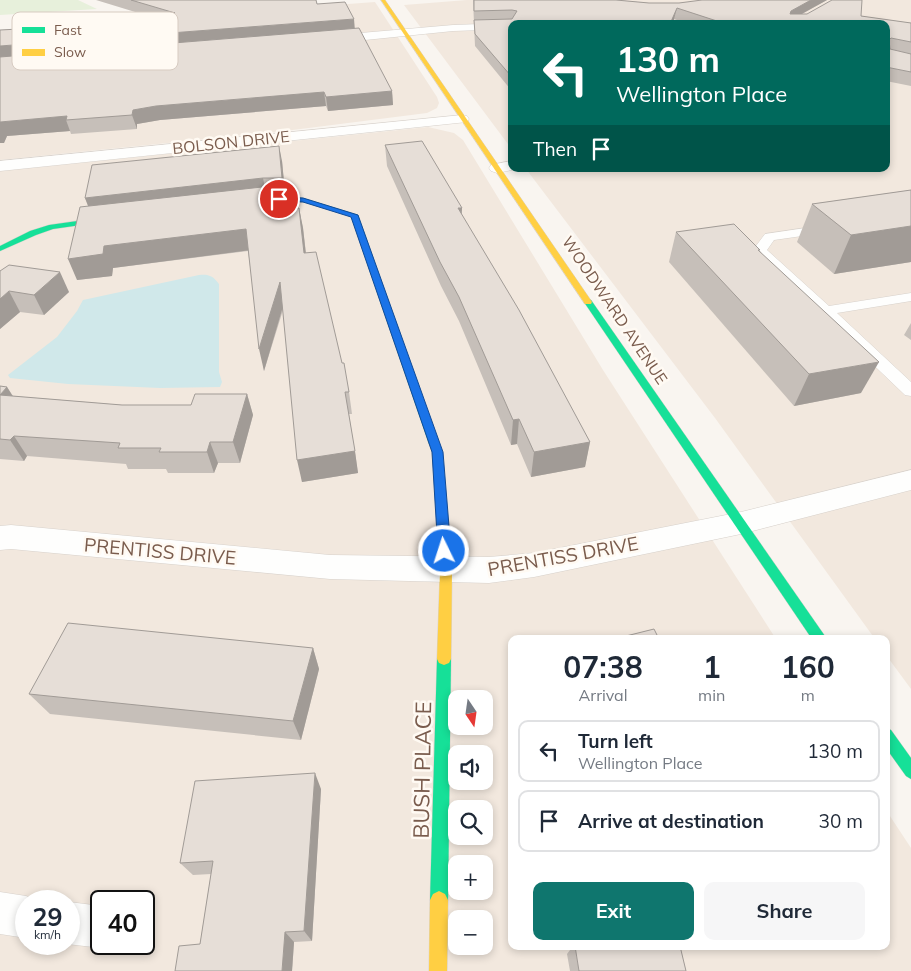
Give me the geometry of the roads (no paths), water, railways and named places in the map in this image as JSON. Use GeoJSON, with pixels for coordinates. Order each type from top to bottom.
{"type":"FeatureCollection","features":[{"type":"Feature","properties":{"kind":"main road","name":"WOODWARD AVENUE"},"geometry":{"type":"LineString","coordinates":[[383,0],[462,119],[504,167],[817,635]]}},
{"type":"Feature","properties":{"kind":"main road","name":"BUSH PLACE"},"geometry":{"type":"LineString","coordinates":[[237,203],[291,199],[303,200],[354,215],[437,452],[446,571],[438,971]]}},
{"type":"Feature","properties":{"kind":"main road"},"geometry":{"type":"LineString","coordinates":[[0,249],[33,233],[52,227],[124,216]]}},
{"type":"Feature","properties":{"kind":"main road"},"geometry":{"type":"LineString","coordinates":[[890,741],[911,771]]}},
{"type":"Feature","properties":{"kind":"street"},"geometry":{"type":"LineString","coordinates":[[315,40],[405,34],[452,28],[508,26]]}},
{"type":"Feature","properties":{"kind":"street","name":"BOLSON DRIVE"},"geometry":{"type":"LineString","coordinates":[[0,166],[462,119]]}},
{"type":"Feature","properties":{"kind":"street","name":"PRENTISS DRIVE"},"geometry":{"type":"LineString","coordinates":[[0,538],[330,567],[446,571],[489,570],[534,565],[741,523],[911,480]]}},
{"type":"Feature","properties":{"kind":"street"},"geometry":{"type":"LineString","coordinates":[[0,913],[15,915]]}},
{"type":"Feature","properties":{"kind":"lane"},"geometry":{"type":"LineString","coordinates":[[836,227],[770,237],[760,250],[911,391]]}},
{"type":"Feature","properties":{"kind":"lane"},"geometry":{"type":"LineString","coordinates":[[825,311],[911,297]]}},
{"type":"Feature","properties":{"kind":"water"},"geometry":{"type":"Polygon","coordinates":[[[199,275],[210,276],[219,284],[219,372],[222,382],[220,387],[160,388],[68,384],[10,378],[8,375],[57,337],[83,300],[199,275]]]}}]}
